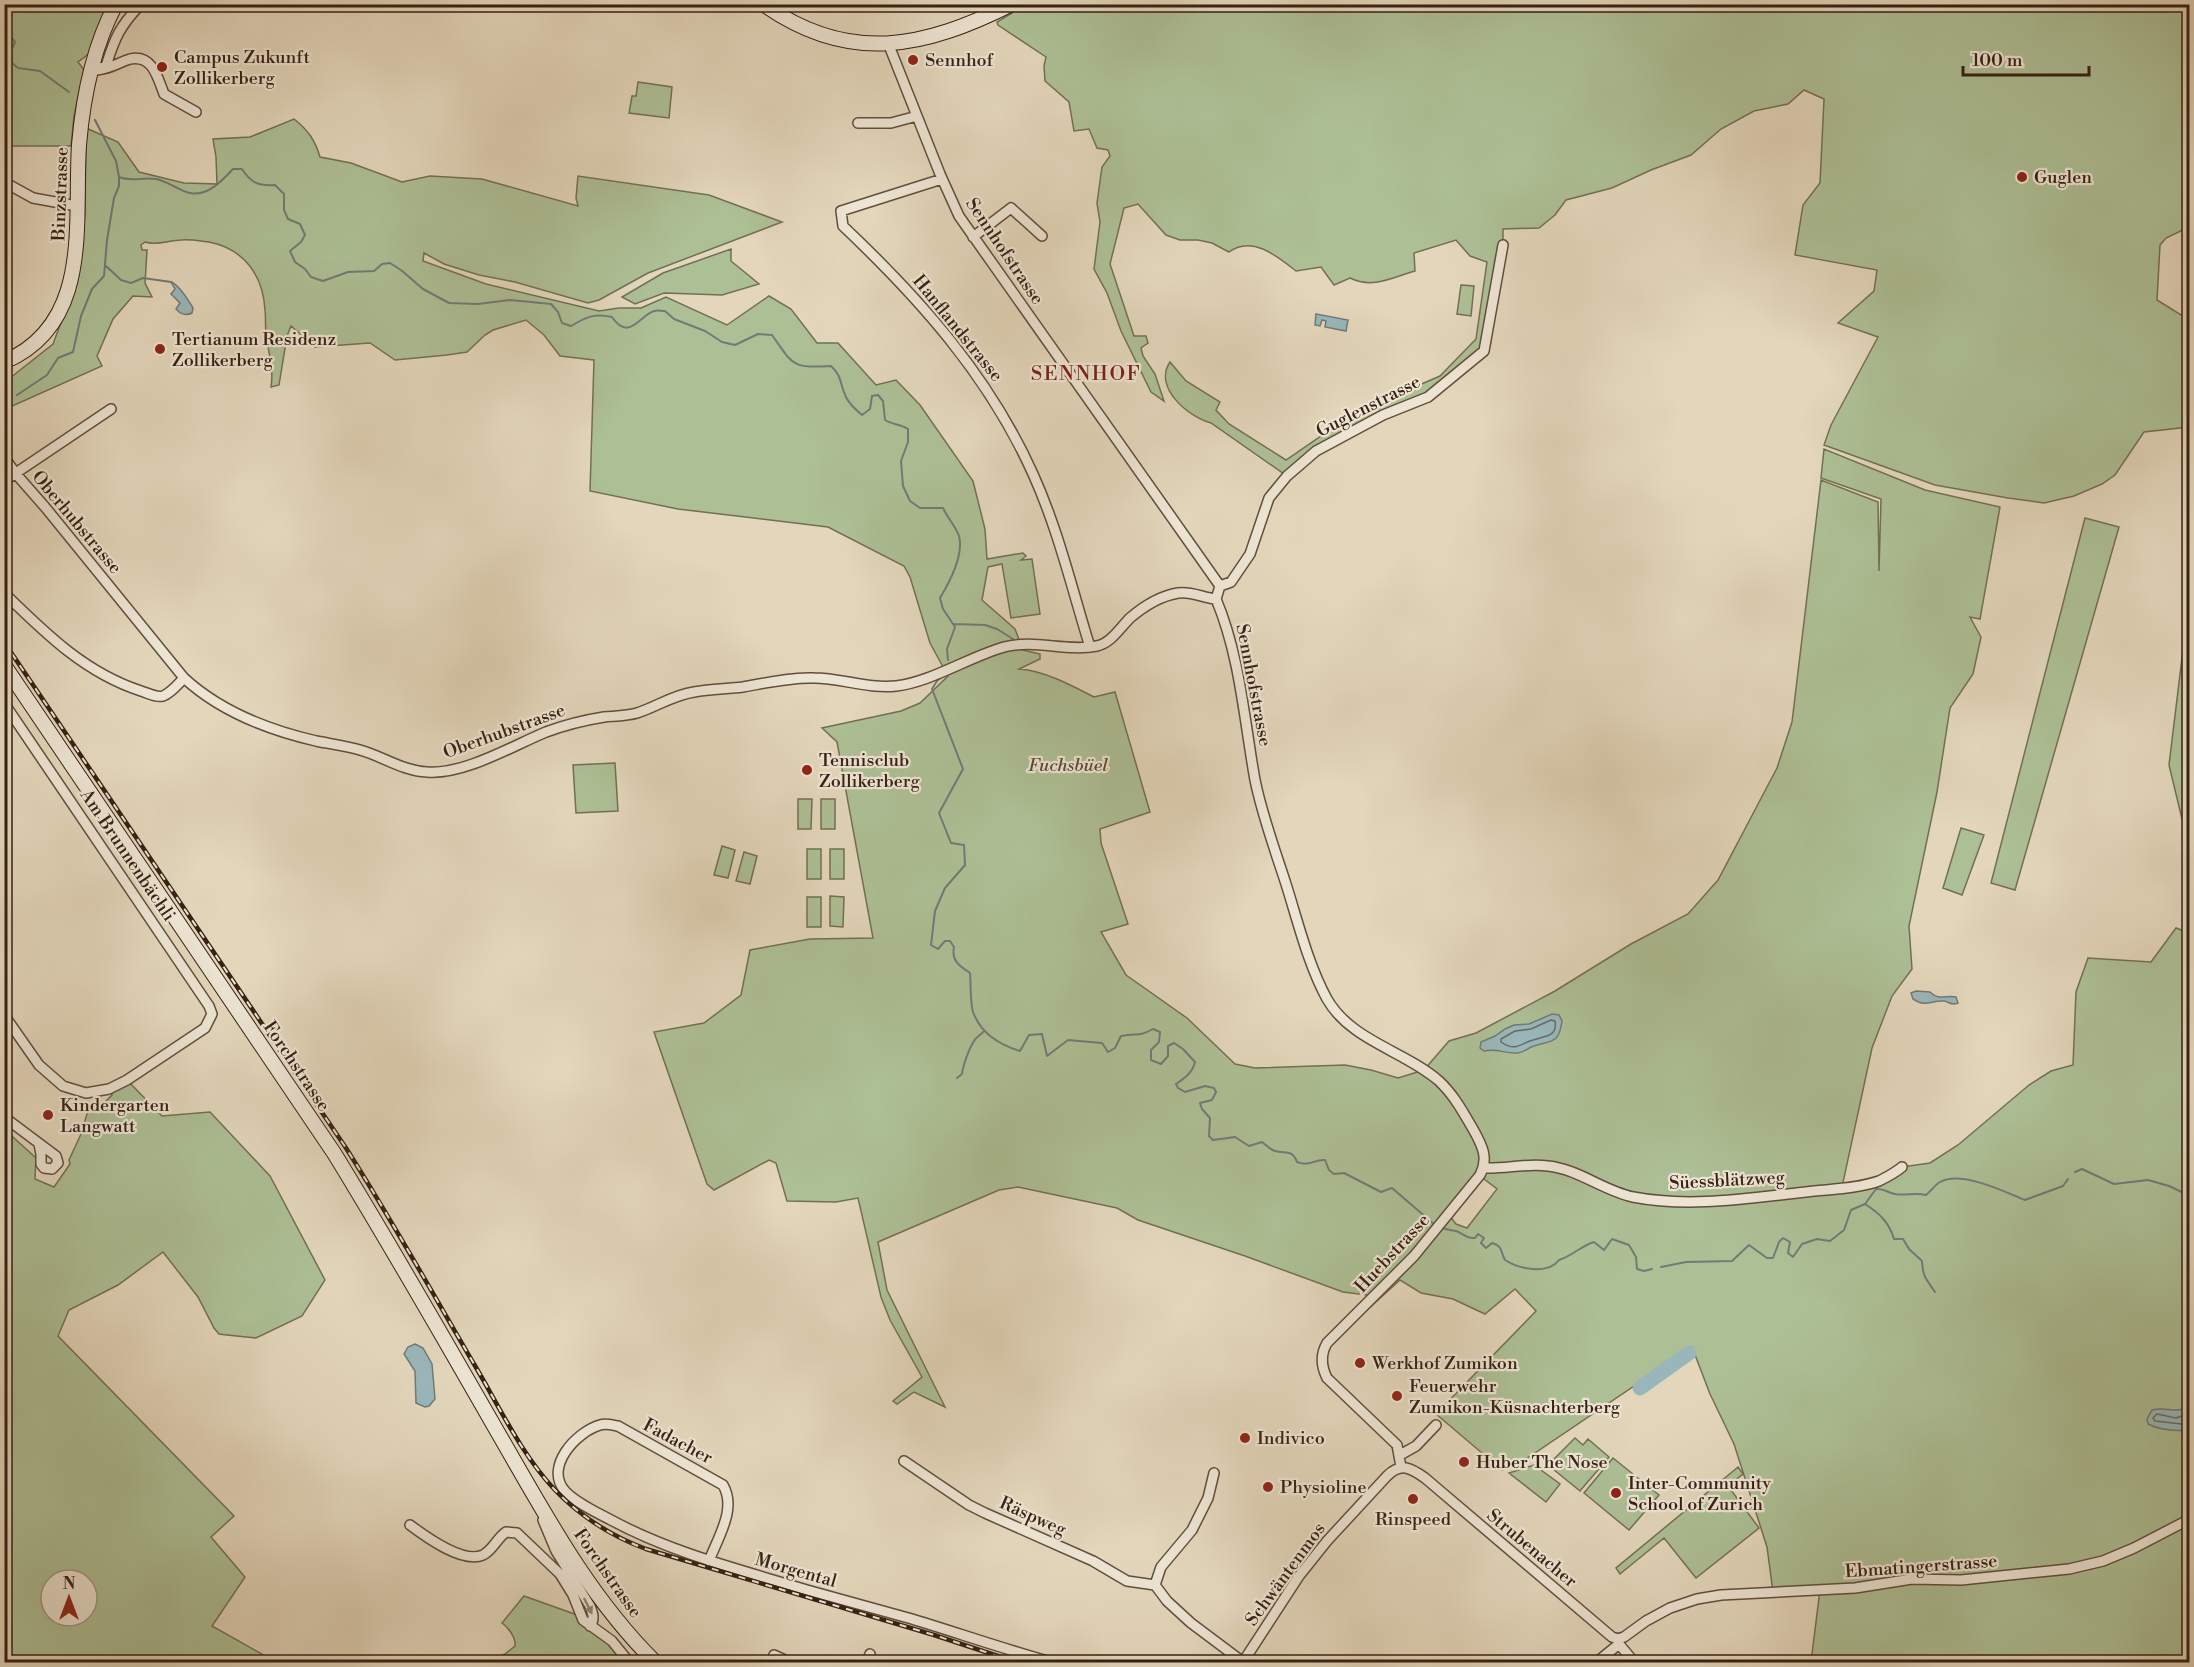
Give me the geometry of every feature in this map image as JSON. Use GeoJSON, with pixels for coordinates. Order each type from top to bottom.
{"type":"FeatureCollection","features":[{"type":"Feature","properties":{"kind":"main road","name":"Binzstrasse"},"geometry":{"type":"LineString","coordinates":[[4,362],[39,340],[52,326],[71,280],[76,255],[81,121],[108,20],[116,4]]}},
{"type":"Feature","properties":{"kind":"main road"},"geometry":{"type":"LineString","coordinates":[[763,4],[791,22],[818,35],[852,43],[888,43],[923,38],[976,21],[1012,4]]}},
{"type":"Feature","properties":{"kind":"main road","name":"Forchstrasse"},"geometry":{"type":"LineString","coordinates":[[4,665],[334,1153],[381,1229],[577,1565],[605,1605],[655,1662]]}},
{"type":"Feature","properties":{"kind":"street"},"geometry":{"type":"LineString","coordinates":[[94,69],[106,66],[114,39],[124,22],[141,4]]}},
{"type":"Feature","properties":{"kind":"street","name":"Sennhofstrasse"},"geometry":{"type":"LineString","coordinates":[[888,43],[959,216],[1220,586]]}},
{"type":"Feature","properties":{"kind":"street"},"geometry":{"type":"LineString","coordinates":[[94,69],[111,68],[130,60],[148,62],[155,71],[164,94],[196,112]]}},
{"type":"Feature","properties":{"kind":"street"},"geometry":{"type":"LineString","coordinates":[[858,123],[891,123],[917,116]]}},
{"type":"Feature","properties":{"kind":"street","name":"Hanflandstrasse"},"geometry":{"type":"LineString","coordinates":[[942,179],[841,211],[843,226],[888,269],[935,321],[973,368],[994,401],[1033,473],[1049,514],[1090,647]]}},
{"type":"Feature","properties":{"kind":"street"},"geometry":{"type":"LineString","coordinates":[[4,182],[33,198],[77,206]]}},
{"type":"Feature","properties":{"kind":"street"},"geometry":{"type":"LineString","coordinates":[[973,237],[1011,208],[1042,236]]}},
{"type":"Feature","properties":{"kind":"street","name":"Guglenstrasse"},"geometry":{"type":"LineString","coordinates":[[1220,586],[1231,582],[1250,554],[1269,498],[1287,476],[1316,451],[1383,415],[1428,397],[1484,351],[1503,245]]}},
{"type":"Feature","properties":{"kind":"street"},"geometry":{"type":"LineString","coordinates":[[4,482],[111,409]]}},
{"type":"Feature","properties":{"kind":"street","name":"Oberhubstrasse"},"geometry":{"type":"LineString","coordinates":[[4,457],[184,678],[201,693],[222,707],[254,722],[317,741],[361,750],[411,770],[429,773],[453,770],[502,752],[548,731],[583,720],[636,713],[667,699],[692,692],[814,678],[871,686],[895,686],[916,682],[1006,646],[1039,645],[1063,648],[1102,645],[1136,614],[1161,598],[1190,592],[1205,598],[1216,599]]}},
{"type":"Feature","properties":{"kind":"street"},"geometry":{"type":"LineString","coordinates":[[1216,599],[1220,586]]}},
{"type":"Feature","properties":{"kind":"street"},"geometry":{"type":"LineString","coordinates":[[4,592],[42,631],[74,657],[102,674],[155,696],[163,696],[184,678]]}},
{"type":"Feature","properties":{"kind":"street","name":"Sennhofstrasse"},"geometry":{"type":"LineString","coordinates":[[1216,599],[1228,627],[1256,782],[1266,824],[1299,927],[1321,986],[1328,1000],[1342,1018],[1359,1031],[1424,1070],[1452,1094],[1485,1154],[1484,1168]]}},
{"type":"Feature","properties":{"kind":"street","name":"Am Brunnenbächli"},"geometry":{"type":"LineString","coordinates":[[4,703],[209,1006],[211,1019],[205,1028],[127,1080],[108,1089],[86,1093],[63,1086],[39,1065],[4,1015]]}},
{"type":"Feature","properties":{"kind":"street"},"geometry":{"type":"LineString","coordinates":[[4,1117],[39,1144]]}},
{"type":"Feature","properties":{"kind":"street","name":"Süessblätzweg"},"geometry":{"type":"LineString","coordinates":[[1484,1168],[1550,1166],[1566,1170],[1599,1186],[1631,1196],[1691,1201],[1725,1200],[1862,1185],[1878,1181],[1902,1167]]}},
{"type":"Feature","properties":{"kind":"street","name":"Huebstrasse"},"geometry":{"type":"LineString","coordinates":[[1400,1455],[1395,1443],[1327,1378],[1322,1369],[1322,1357],[1328,1343],[1406,1264],[1484,1168]]}},
{"type":"Feature","properties":{"kind":"street","name":"Fadacher"},"geometry":{"type":"LineString","coordinates":[[558,1469],[567,1449],[576,1440],[600,1425],[609,1424],[618,1426],[709,1476],[723,1485],[730,1503],[709,1561]]}},
{"type":"Feature","properties":{"kind":"street"},"geometry":{"type":"LineString","coordinates":[[1401,1467],[1400,1455],[1416,1446],[1436,1425]]}},
{"type":"Feature","properties":{"kind":"street","name":"Räspweg"},"geometry":{"type":"LineString","coordinates":[[904,1461],[985,1514],[1093,1561],[1127,1581],[1155,1585]]}},
{"type":"Feature","properties":{"kind":"street","name":"Strubenacher"},"geometry":{"type":"LineString","coordinates":[[1401,1467],[1409,1467],[1425,1478],[1618,1642],[1634,1662]]}},
{"type":"Feature","properties":{"kind":"street","name":"Schwäntenmos"},"geometry":{"type":"LineString","coordinates":[[1243,1662],[1287,1593],[1327,1541],[1387,1476],[1393,1470],[1401,1467]]}},
{"type":"Feature","properties":{"kind":"street","name":"Morgental"},"geometry":{"type":"LineString","coordinates":[[558,1469],[560,1482],[565,1490],[579,1502],[612,1521],[662,1544],[709,1561],[1051,1662]]}},
{"type":"Feature","properties":{"kind":"street"},"geometry":{"type":"LineString","coordinates":[[1214,1473],[1208,1498],[1196,1523],[1161,1568],[1155,1585],[1167,1601],[1191,1623],[1243,1662]]}},
{"type":"Feature","properties":{"kind":"street","name":"Forchstrasse"},"geometry":{"type":"LineString","coordinates":[[537,1500],[541,1517],[556,1551],[590,1606],[593,1615],[593,1622],[590,1626]]}},
{"type":"Feature","properties":{"kind":"street","name":"Ebmatingerstrasse"},"geometry":{"type":"LineString","coordinates":[[1597,1662],[1618,1642],[1646,1621],[1670,1608],[1697,1599],[1721,1595],[1856,1588],[1912,1579],[1961,1580],[2069,1569],[2103,1560],[2134,1548],[2190,1519]]}},
{"type":"Feature","properties":{"kind":"street"},"geometry":{"type":"LineString","coordinates":[[411,1525],[429,1539],[467,1556],[476,1557],[484,1554],[506,1532],[517,1533],[560,1574],[573,1595],[580,1616],[612,1641],[629,1662]]}},
{"type":"Feature","properties":{"kind":"street"},"geometry":{"type":"LineString","coordinates":[[774,1655],[789,1662]]}},
{"type":"Feature","properties":{"kind":"green space"},"geometry":{"type":"Polygon","coordinates":[[[1027,4],[2189,5],[2189,227],[2166,238],[2160,245],[2157,300],[2181,315],[2189,311],[2189,427],[2144,432],[2115,475],[2102,484],[2074,496],[2044,503],[1935,485],[1824,445],[1831,425],[1878,337],[1838,323],[1874,291],[1877,270],[1795,255],[1803,205],[1820,183],[1824,99],[1804,90],[1788,104],[1754,111],[1721,129],[1691,155],[1612,188],[1566,200],[1555,215],[1539,228],[1503,229],[1503,245],[1484,351],[1445,384],[1316,451],[1287,476],[1211,423],[1183,408],[1169,391],[1166,381],[1166,372],[1170,362],[1186,381],[1220,402],[1216,410],[1229,424],[1286,460],[1340,423],[1440,376],[1476,339],[1487,262],[1470,256],[1456,240],[1414,253],[1415,271],[1382,281],[1366,283],[1350,278],[1334,285],[1321,267],[1296,271],[1264,249],[1246,246],[1229,252],[1212,243],[1180,240],[1166,235],[1138,204],[1124,208],[1110,264],[1134,336],[1146,336],[1148,343],[1141,348],[1143,356],[1155,374],[1164,401],[1151,392],[1094,269],[1100,222],[1097,203],[1102,167],[1110,156],[1108,150],[1097,148],[1089,129],[1074,131],[1069,102],[1045,81],[1046,57],[998,25],[997,22],[1027,4]]]}},
{"type":"Feature","properties":{"kind":"green space"},"geometry":{"type":"Polygon","coordinates":[[[4,5],[109,5],[90,53],[78,62],[84,70],[74,116],[71,146],[5,146],[4,5]]]}},
{"type":"Feature","properties":{"kind":"green space"},"geometry":{"type":"Polygon","coordinates":[[[638,82],[672,87],[669,118],[629,113],[632,96],[636,96],[638,82]]]}},
{"type":"Feature","properties":{"kind":"green space","name":"Fuchsbüel"},"geometry":{"type":"Polygon","coordinates":[[[294,119],[310,136],[320,157],[351,163],[402,182],[430,176],[482,179],[578,206],[576,198],[578,176],[709,195],[782,222],[648,273],[599,300],[588,303],[515,282],[479,275],[444,264],[424,253],[423,261],[486,284],[599,311],[641,308],[666,297],[727,325],[769,296],[791,309],[817,343],[838,343],[876,385],[896,380],[920,405],[973,481],[985,529],[987,559],[1023,553],[1026,556],[1021,560],[1032,559],[1040,614],[1011,618],[1002,564],[988,567],[982,600],[1015,629],[1023,650],[1040,654],[1040,659],[1019,669],[1029,670],[1067,683],[1094,697],[1115,692],[1150,812],[1100,829],[1101,843],[1128,924],[1101,932],[1126,975],[1187,1018],[1235,1064],[1255,1068],[1345,1065],[1398,1078],[1424,1070],[1449,1041],[1476,1033],[1555,991],[1631,944],[1688,914],[1718,880],[1777,768],[1792,722],[1821,480],[1878,502],[1879,571],[1881,499],[1821,478],[1824,449],[1925,490],[2000,507],[1980,619],[1970,617],[1981,637],[1973,674],[1950,708],[1937,792],[1909,926],[1912,969],[1892,996],[1872,1048],[1842,1187],[1877,1181],[1902,1167],[1930,1163],[1958,1145],[2029,1085],[2051,1071],[2073,1065],[2076,992],[2088,958],[2151,962],[2176,928],[2189,933],[2189,1662],[1811,1662],[1820,1590],[1773,1592],[1767,1547],[1734,1444],[1710,1394],[1692,1347],[1517,1465],[1502,1470],[1436,1414],[1536,1311],[1515,1289],[1485,1314],[1453,1299],[1421,1293],[1400,1280],[1366,1311],[1364,1309],[1375,1296],[1343,1292],[1138,1220],[1117,1208],[1018,1187],[999,1190],[878,1242],[887,1290],[945,1407],[914,1392],[897,1404],[893,1401],[922,1377],[890,1320],[881,1297],[858,1198],[836,1202],[787,1201],[776,1163],[769,1160],[714,1190],[707,1184],[654,1032],[704,1023],[741,995],[750,950],[810,939],[873,938],[837,742],[822,728],[901,711],[920,703],[948,676],[930,643],[910,577],[904,566],[828,527],[678,509],[590,491],[594,360],[560,356],[544,335],[526,320],[493,330],[467,352],[395,360],[370,343],[315,347],[291,326],[287,336],[279,385],[271,387],[263,297],[256,275],[242,257],[221,245],[209,242],[176,240],[158,243],[145,242],[141,245],[142,250],[147,250],[145,283],[152,297],[133,296],[113,319],[97,356],[102,366],[10,407],[5,394],[5,382],[53,344],[81,259],[85,213],[86,128],[118,142],[139,172],[184,183],[217,184],[213,139],[250,137],[294,119]],[[1480,1176],[1449,1215],[1456,1224],[1467,1228],[1497,1189],[1480,1176]]]}},
{"type":"Feature","properties":{"kind":"green space"},"geometry":{"type":"Polygon","coordinates":[[[731,249],[731,261],[759,284],[722,295],[664,293],[635,304],[622,297],[663,273],[731,249]]]}},
{"type":"Feature","properties":{"kind":"green space"},"geometry":{"type":"Polygon","coordinates":[[[1461,285],[1474,286],[1471,316],[1457,314],[1461,285]]]}},
{"type":"Feature","properties":{"kind":"green space"},"geometry":{"type":"Polygon","coordinates":[[[2085,518],[2119,527],[2015,890],[1991,883],[2085,518]]]}},
{"type":"Feature","properties":{"kind":"green space"},"geometry":{"type":"Polygon","coordinates":[[[2189,629],[2189,848],[2169,765],[2185,633],[2189,629]]]}},
{"type":"Feature","properties":{"kind":"green space"},"geometry":{"type":"Polygon","coordinates":[[[615,763],[618,811],[576,813],[573,765],[615,763]]]}},
{"type":"Feature","properties":{"kind":"green space"},"geometry":{"type":"Polygon","coordinates":[[[798,799],[812,799],[811,829],[798,829],[798,799]]]}},
{"type":"Feature","properties":{"kind":"green space"},"geometry":{"type":"Polygon","coordinates":[[[821,799],[835,799],[835,829],[821,829],[821,799]]]}},
{"type":"Feature","properties":{"kind":"green space"},"geometry":{"type":"Polygon","coordinates":[[[1961,828],[1984,835],[1962,895],[1943,888],[1961,828]]]}},
{"type":"Feature","properties":{"kind":"green space"},"geometry":{"type":"Polygon","coordinates":[[[722,846],[735,850],[728,878],[714,875],[722,846]]]}},
{"type":"Feature","properties":{"kind":"green space"},"geometry":{"type":"Polygon","coordinates":[[[807,849],[821,849],[821,879],[807,879],[807,849]]]}},
{"type":"Feature","properties":{"kind":"green space"},"geometry":{"type":"Polygon","coordinates":[[[830,849],[844,849],[844,879],[830,879],[830,849]]]}},
{"type":"Feature","properties":{"kind":"green space"},"geometry":{"type":"Polygon","coordinates":[[[744,852],[757,856],[750,884],[736,881],[744,852]]]}},
{"type":"Feature","properties":{"kind":"green space"},"geometry":{"type":"Polygon","coordinates":[[[830,896],[844,897],[843,927],[830,926],[830,896]]]}},
{"type":"Feature","properties":{"kind":"green space"},"geometry":{"type":"Polygon","coordinates":[[[807,897],[821,897],[821,927],[807,927],[807,897]]]}},
{"type":"Feature","properties":{"kind":"green space"},"geometry":{"type":"Polygon","coordinates":[[[127,1080],[162,1116],[210,1112],[270,1176],[325,1280],[302,1316],[256,1338],[219,1334],[198,1297],[163,1252],[118,1285],[69,1310],[58,1336],[234,1516],[211,1537],[245,1577],[212,1626],[276,1662],[5,1662],[4,1129],[36,1158],[35,1179],[54,1187],[70,1164],[69,1160],[81,1134],[89,1107],[105,1102],[112,1095],[109,1089],[127,1080]]]}},
{"type":"Feature","properties":{"kind":"green space"},"geometry":{"type":"Polygon","coordinates":[[[1575,1438],[1583,1445],[1588,1439],[1609,1457],[1580,1491],[1548,1465],[1575,1438]]]}},
{"type":"Feature","properties":{"kind":"green space"},"geometry":{"type":"Polygon","coordinates":[[[1613,1458],[1659,1495],[1629,1530],[1584,1493],[1613,1458]]]}},
{"type":"Feature","properties":{"kind":"green space"},"geometry":{"type":"Polygon","coordinates":[[[1534,1465],[1560,1484],[1546,1502],[1509,1473],[1534,1465]]]}},
{"type":"Feature","properties":{"kind":"green space"},"geometry":{"type":"Polygon","coordinates":[[[1738,1467],[1743,1474],[1728,1486],[1759,1528],[1696,1578],[1664,1538],[1620,1574],[1616,1568],[1738,1467]]]}},
{"type":"Feature","properties":{"kind":"green space"},"geometry":{"type":"Polygon","coordinates":[[[524,1596],[580,1616],[629,1662],[483,1662],[505,1654],[515,1646],[511,1633],[502,1623],[524,1596]]]}},
{"type":"Feature","properties":{"kind":"water"},"geometry":{"type":"Polygon","coordinates":[[[171,282],[186,297],[193,308],[192,313],[183,314],[176,309],[180,303],[171,294],[175,289],[171,282]]]}},
{"type":"Feature","properties":{"kind":"water"},"geometry":{"type":"Polygon","coordinates":[[[1316,314],[1348,320],[1346,331],[1325,327],[1326,321],[1322,320],[1320,326],[1315,325],[1316,314]]]}},
{"type":"Feature","properties":{"kind":"water"},"geometry":{"type":"Polygon","coordinates":[[[1930,992],[1940,997],[1956,997],[1958,1003],[1940,1001],[1922,1003],[1913,999],[1911,993],[1930,992]]]}},
{"type":"Feature","properties":{"kind":"water"},"geometry":{"type":"Polygon","coordinates":[[[1552,1014],[1559,1015],[1562,1021],[1559,1034],[1550,1042],[1519,1053],[1484,1051],[1480,1048],[1481,1042],[1505,1029],[1514,1025],[1529,1024],[1552,1014]]]}},
{"type":"Feature","properties":{"kind":"water"},"geometry":{"type":"Polygon","coordinates":[[[415,1344],[423,1348],[432,1364],[435,1399],[425,1407],[416,1403],[415,1371],[404,1354],[408,1347],[415,1344]]]}},
{"type":"Feature","properties":{"kind":"water"},"geometry":{"type":"Polygon","coordinates":[[[2189,1407],[2189,1430],[2168,1430],[2148,1424],[2147,1419],[2152,1410],[2179,1410],[2189,1407]]]}},
{"type":"Feature","properties":{"kind":"waterway"},"geometry":{"type":"LineString","coordinates":[[4,29],[15,42],[11,51],[12,63],[18,68],[40,71],[69,92]]}},
{"type":"Feature","properties":{"kind":"waterway"},"geometry":{"type":"LineString","coordinates":[[95,120],[116,161],[119,177],[156,179],[196,194],[214,187],[233,169],[242,169],[256,183],[275,185],[284,194],[284,210],[288,219],[300,224],[305,235],[301,242],[290,251],[295,262],[311,277],[323,281],[348,272],[374,271],[382,264],[390,263],[423,289],[449,303],[478,304],[510,300],[551,304],[558,312],[562,323],[571,326],[586,318],[601,315],[612,317],[618,324],[629,327],[654,311],[665,311],[674,319],[705,331],[722,342],[735,345],[758,334],[772,335],[795,363],[808,366],[831,366],[839,377],[847,400],[862,415],[870,409],[872,396],[878,395],[883,401],[885,420],[908,429],[908,442],[901,461],[903,486],[910,501],[920,508],[943,508],[959,536],[958,560],[940,598],[943,609],[955,627],[947,649],[948,660]]}},
{"type":"Feature","properties":{"kind":"waterway"},"geometry":{"type":"LineString","coordinates":[[17,395],[47,375],[58,358],[73,352],[81,316],[92,289],[104,276],[107,240],[119,177]]}},
{"type":"Feature","properties":{"kind":"waterway"},"geometry":{"type":"LineString","coordinates":[[106,266],[121,280],[131,283],[143,278],[171,282]]}},
{"type":"Feature","properties":{"kind":"waterway"},"geometry":{"type":"LineString","coordinates":[[953,624],[985,625],[1013,639]]}},
{"type":"Feature","properties":{"kind":"waterway"},"geometry":{"type":"LineString","coordinates":[[943,676],[932,689],[963,769],[939,813],[951,843],[964,845],[965,865],[945,888],[935,911],[931,945],[938,949],[945,941],[950,941],[954,947],[955,960],[970,973],[973,1012],[981,1027],[998,1042],[1020,1051],[1029,1035],[1042,1034],[1047,1056],[1068,1040],[1102,1043],[1108,1052],[1115,1048],[1121,1036],[1140,1034],[1153,1029],[1160,1032],[1159,1042],[1151,1050],[1151,1060],[1161,1064],[1168,1056],[1168,1046],[1174,1043],[1195,1062],[1190,1072],[1176,1084],[1178,1088],[1185,1092],[1205,1086],[1214,1088],[1216,1092],[1212,1100],[1200,1103],[1210,1118],[1209,1136],[1213,1140],[1235,1137],[1249,1146],[1262,1142],[1273,1150],[1291,1154],[1297,1162],[1301,1163],[1325,1160],[1329,1170],[1334,1174],[1344,1173],[1381,1192],[1392,1188],[1435,1225]]}},
{"type":"Feature","properties":{"kind":"waterway"},"geometry":{"type":"LineString","coordinates":[[957,1078],[962,1074],[966,1057],[974,1041],[984,1031]]}},
{"type":"Feature","properties":{"kind":"waterway"},"geometry":{"type":"LineString","coordinates":[[2075,1172],[2082,1169],[2114,1184],[2148,1180],[2169,1186],[2190,1196]]}},
{"type":"Feature","properties":{"kind":"waterway"},"geometry":{"type":"LineString","coordinates":[[1661,1267],[1686,1262],[1732,1261],[1749,1245],[1767,1258],[1773,1258],[1783,1238],[1790,1242],[1788,1253],[1793,1257],[1802,1244],[1817,1239],[1830,1241],[1844,1230],[1851,1210],[1865,1204],[1876,1189],[1899,1194],[1926,1195],[1940,1182],[1959,1179],[1971,1180],[2025,1200],[2063,1186],[2068,1179]]}},
{"type":"Feature","properties":{"kind":"waterway"},"geometry":{"type":"LineString","coordinates":[[1865,1204],[1883,1218],[1894,1239],[1903,1239],[1909,1249],[1922,1261],[1924,1275],[1935,1292]]}},
{"type":"Feature","properties":{"kind":"waterway"},"geometry":{"type":"LineString","coordinates":[[1440,1227],[1456,1231],[1469,1238],[1475,1238],[1478,1234],[1484,1238],[1481,1243],[1486,1248],[1492,1243],[1496,1244],[1500,1247],[1505,1260],[1525,1268],[1548,1268],[1594,1242],[1604,1250],[1612,1239],[1629,1245],[1636,1257],[1637,1269],[1644,1271],[1652,1269]]}},
{"type":"Feature","properties":{"kind":"waterway"},"geometry":{"type":"LineString","coordinates":[[1640,1388],[1689,1353]]}},
{"type":"Feature","properties":{"kind":"railway"},"geometry":{"type":"LineString","coordinates":[[4,642],[346,1148],[511,1429],[555,1490],[597,1525],[646,1549],[934,1635],[1016,1662]]}},
{"type":"Feature","properties":{"kind":"place","name":"Sennhof"},"geometry":{"type":"Point","coordinates":[913,60]}},
{"type":"Feature","properties":{"kind":"place","name":"Campus Zukunft Zollikerberg"},"geometry":{"type":"Point","coordinates":[162,67]}},
{"type":"Feature","properties":{"kind":"place","name":"Guglen"},"geometry":{"type":"Point","coordinates":[2022,177]}},
{"type":"Feature","properties":{"kind":"place","name":"Tertianum Residenz Zollikerberg"},"geometry":{"type":"Point","coordinates":[160,349]}},
{"type":"Feature","properties":{"kind":"place","name":"Tennisclub Zollikerberg"},"geometry":{"type":"Point","coordinates":[807,770]}},
{"type":"Feature","properties":{"kind":"place","name":"Kindergarten Langwatt"},"geometry":{"type":"Point","coordinates":[48,1115]}},
{"type":"Feature","properties":{"kind":"place","name":"Werkhof Zumikon"},"geometry":{"type":"Point","coordinates":[1360,1363]}},
{"type":"Feature","properties":{"kind":"place","name":"Feuerwehr Zumikon-Küsnachterberg"},"geometry":{"type":"Point","coordinates":[1397,1396]}},
{"type":"Feature","properties":{"kind":"place","name":"Indivico"},"geometry":{"type":"Point","coordinates":[1245,1438]}},
{"type":"Feature","properties":{"kind":"place","name":"Huber The Nose"},"geometry":{"type":"Point","coordinates":[1464,1462]}},
{"type":"Feature","properties":{"kind":"place","name":"Physioline"},"geometry":{"type":"Point","coordinates":[1268,1487]}},
{"type":"Feature","properties":{"kind":"place","name":"Inter-Community School of Zurich"},"geometry":{"type":"Point","coordinates":[1616,1493]}},
{"type":"Feature","properties":{"kind":"place","name":"Rinspeed"},"geometry":{"type":"Point","coordinates":[1413,1499]}},
{"type":"Feature","properties":{"kind":"district","name":"SENNHOF"},"geometry":{"type":"Point","coordinates":[1086,373]}}]}
